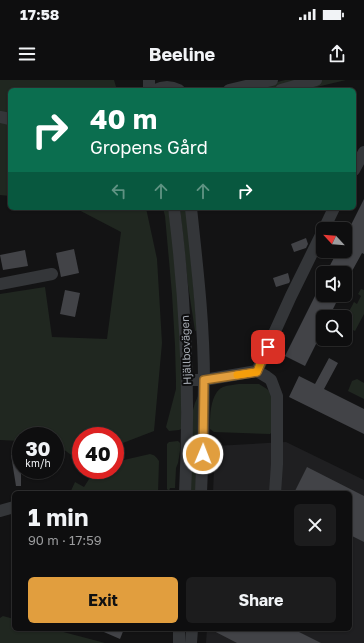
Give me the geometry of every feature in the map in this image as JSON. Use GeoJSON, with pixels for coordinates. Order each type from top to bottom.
{"type":"FeatureCollection","features":[{"type":"Feature","properties":{"kind":"street"},"geometry":{"type":"LineString","coordinates":[[238,88],[272,80]]}},
{"type":"Feature","properties":{"kind":"street"},"geometry":{"type":"LineString","coordinates":[[288,88],[316,80]]}},
{"type":"Feature","properties":{"kind":"street"},"geometry":{"type":"LineString","coordinates":[[161,88],[173,86]]}},
{"type":"Feature","properties":{"kind":"street"},"geometry":{"type":"LineString","coordinates":[[356,166],[364,152]]}},
{"type":"Feature","properties":{"kind":"street","name":"Hjällbovägen"},"geometry":{"type":"LineString","coordinates":[[174,210],[179,242],[186,325],[187,449],[185,491]]}},
{"type":"Feature","properties":{"kind":"street","name":"Hjällbovägen"},"geometry":{"type":"LineString","coordinates":[[191,210],[199,293],[204,380],[201,491]]}},
{"type":"Feature","properties":{"kind":"street"},"geometry":{"type":"LineString","coordinates":[[327,222],[333,210]]}},
{"type":"Feature","properties":{"kind":"street"},"geometry":{"type":"LineString","coordinates":[[257,372],[316,244]]}},
{"type":"Feature","properties":{"kind":"street"},"geometry":{"type":"LineString","coordinates":[[0,284],[52,274]]}},
{"type":"Feature","properties":{"kind":"street"},"geometry":{"type":"LineString","coordinates":[[187,380],[204,380],[257,372],[271,380],[277,396],[277,464],[275,491]]}},
{"type":"Feature","properties":{"kind":"street"},"geometry":{"type":"LineString","coordinates":[[0,511],[12,508]]}},
{"type":"Feature","properties":{"kind":"street"},"geometry":{"type":"LineString","coordinates":[[178,631],[179,643]]}},
{"type":"Feature","properties":{"kind":"street"},"geometry":{"type":"LineString","coordinates":[[191,643],[192,631]]}},
{"type":"Feature","properties":{"kind":"shaded area"},"geometry":{"type":"Polygon","coordinates":[[[0,80],[114,80],[116,88],[8,88],[8,196],[0,195],[0,80]]]}},
{"type":"Feature","properties":{"kind":"shaded area"},"geometry":{"type":"Polygon","coordinates":[[[285,80],[346,80],[312,88],[290,88],[287,84],[276,88],[254,88],[285,80]]]}},
{"type":"Feature","properties":{"kind":"shaded area"},"geometry":{"type":"Polygon","coordinates":[[[79,210],[146,210],[157,259],[162,343],[154,431],[124,443],[124,427],[72,427],[72,456],[64,450],[64,427],[12,427],[12,441],[0,440],[0,294],[45,287],[52,337],[107,339],[121,232],[79,210]]]}},
{"type":"Feature","properties":{"kind":"shaded area"},"geometry":{"type":"Polygon","coordinates":[[[164,210],[168,210],[179,311],[182,408],[181,429],[169,431],[166,427],[176,389],[176,382],[172,294],[164,210]]]}},
{"type":"Feature","properties":{"kind":"shaded area"},"geometry":{"type":"Polygon","coordinates":[[[180,210],[187,210],[197,330],[195,331],[188,285],[180,210]]]}},
{"type":"Feature","properties":{"kind":"shaded area"},"geometry":{"type":"Polygon","coordinates":[[[361,289],[364,290],[364,314],[355,331],[352,329],[352,310],[350,310],[354,302],[357,304],[361,296],[358,294],[361,289]]]}},
{"type":"Feature","properties":{"kind":"shaded area"},"geometry":{"type":"Polygon","coordinates":[[[357,379],[364,383],[364,399],[348,391],[352,381],[357,379]]]}},
{"type":"Feature","properties":{"kind":"shaded area"},"geometry":{"type":"Polygon","coordinates":[[[239,384],[259,384],[269,391],[272,399],[270,434],[214,432],[210,429],[210,418],[215,394],[223,387],[239,384]]]}},
{"type":"Feature","properties":{"kind":"shaded area"},"geometry":{"type":"Polygon","coordinates":[[[198,396],[196,491],[190,491],[193,410],[198,396]]]}},
{"type":"Feature","properties":{"kind":"shaded area"},"geometry":{"type":"Polygon","coordinates":[[[178,441],[180,443],[180,451],[176,468],[175,488],[170,488],[169,491],[167,489],[167,444],[169,442],[178,441]]]}},
{"type":"Feature","properties":{"kind":"shaded area"},"geometry":{"type":"Polygon","coordinates":[[[286,442],[364,480],[364,643],[206,643],[207,631],[352,631],[352,491],[213,491],[215,446],[286,442]]]}},
{"type":"Feature","properties":{"kind":"shaded area"},"geometry":{"type":"Polygon","coordinates":[[[150,454],[156,457],[159,461],[158,491],[71,491],[75,482],[84,487],[89,479],[124,479],[124,460],[150,454]]]}},
{"type":"Feature","properties":{"kind":"shaded area"},"geometry":{"type":"Polygon","coordinates":[[[3,616],[12,618],[12,631],[60,631],[105,643],[0,643],[0,618],[3,616]]]}},
{"type":"Feature","properties":{"kind":"building"},"geometry":{"type":"Polygon","coordinates":[[[364,199],[364,254],[362,253],[352,271],[352,266],[330,266],[334,258],[352,258],[352,223],[364,199]]]}},
{"type":"Feature","properties":{"kind":"building"},"geometry":{"type":"Polygon","coordinates":[[[306,238],[308,244],[306,248],[294,252],[291,244],[306,238]]]}},
{"type":"Feature","properties":{"kind":"building"},"geometry":{"type":"Polygon","coordinates":[[[74,249],[79,273],[61,277],[56,253],[74,249]]]}},
{"type":"Feature","properties":{"kind":"building"},"geometry":{"type":"Polygon","coordinates":[[[25,250],[28,266],[3,270],[0,255],[25,250]]]}},
{"type":"Feature","properties":{"kind":"building"},"geometry":{"type":"Polygon","coordinates":[[[288,273],[289,283],[276,287],[273,278],[288,273]]]}},
{"type":"Feature","properties":{"kind":"building"},"geometry":{"type":"Polygon","coordinates":[[[65,290],[80,293],[75,317],[60,314],[65,290]]]}},
{"type":"Feature","properties":{"kind":"building"},"geometry":{"type":"Polygon","coordinates":[[[316,294],[316,302],[336,302],[332,310],[316,310],[316,344],[305,366],[285,356],[316,294]]]}},
{"type":"Feature","properties":{"kind":"building"},"geometry":{"type":"Polygon","coordinates":[[[329,358],[338,363],[324,389],[364,409],[364,434],[289,397],[299,376],[315,384],[329,358]]]}},
{"type":"Feature","properties":{"kind":"building"},"geometry":{"type":"Polygon","coordinates":[[[307,467],[364,496],[364,542],[352,536],[352,491],[295,491],[307,467]]]}},
{"type":"Feature","properties":{"kind":"building"},"geometry":{"type":"Polygon","coordinates":[[[15,479],[21,479],[21,486],[16,486],[15,479]]]}},
{"type":"Feature","properties":{"kind":"building"},"geometry":{"type":"Polygon","coordinates":[[[102,631],[123,631],[120,639],[102,631]]]}},
{"type":"Feature","properties":{"kind":"building"},"geometry":{"type":"Polygon","coordinates":[[[214,631],[297,631],[321,643],[237,643],[214,631]]]}},
{"type":"Feature","properties":{"kind":"slow traffic"},"geometry":{"type":"LineString","coordinates":[[237,375],[257,372],[261,361]]}},
{"type":"Feature","properties":{"kind":"route"},"geometry":{"type":"LineString","coordinates":[[203,454],[204,380],[257,372],[268,347]]}}]}
